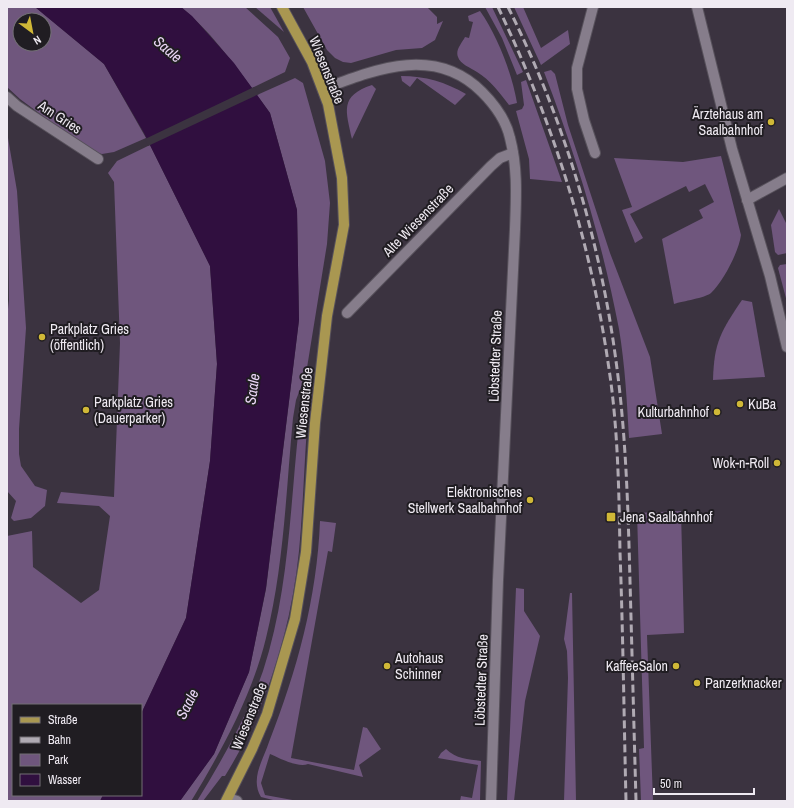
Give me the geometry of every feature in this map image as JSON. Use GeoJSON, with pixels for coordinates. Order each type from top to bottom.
{"type":"FeatureCollection","features":[{"type":"Feature","properties":{"kind":"main road","name":"Wiesenstraße"},"geometry":{"type":"LineString","coordinates":[[230,800],[267,714],[280,676],[296,619],[306,552],[315,423],[327,316],[344,225],[342,178],[330,116],[323,89],[312,62],[282,7]]}},
{"type":"Feature","properties":{"kind":"street"},"geometry":{"type":"LineString","coordinates":[[593,7],[578,68],[577,89],[584,120],[595,153]]}},
{"type":"Feature","properties":{"kind":"street"},"geometry":{"type":"LineString","coordinates":[[697,7],[732,149],[770,276],[787,347]]}},
{"type":"Feature","properties":{"kind":"street","name":"Löbstedter Straße"},"geometry":{"type":"LineString","coordinates":[[323,89],[369,72],[394,66],[426,65],[440,68],[466,79],[490,100],[506,126],[513,153],[516,181],[515,229],[498,580],[491,801]]}},
{"type":"Feature","properties":{"kind":"street","name":"Am Gries"},"geometry":{"type":"LineString","coordinates":[[7,97],[17,106],[98,159]]}},
{"type":"Feature","properties":{"kind":"street","name":"Alte Wiesenstraße"},"geometry":{"type":"LineString","coordinates":[[347,313],[491,166],[500,158],[513,153]]}},
{"type":"Feature","properties":{"kind":"street"},"geometry":{"type":"LineString","coordinates":[[747,200],[787,178]]}},
{"type":"Feature","properties":{"kind":"green space"},"geometry":{"type":"Polygon","coordinates":[[[7,7],[35,7],[41,12],[12,12],[12,52],[52,52],[52,21],[104,64],[146,138],[114,152],[102,154],[90,151],[20,99],[7,87],[7,7]]]}},
{"type":"Feature","properties":{"kind":"green space"},"geometry":{"type":"Polygon","coordinates":[[[181,7],[245,7],[278,37],[290,58],[285,72],[252,88],[210,35],[181,7]]]}},
{"type":"Feature","properties":{"kind":"green space"},"geometry":{"type":"Polygon","coordinates":[[[255,7],[270,7],[284,32],[255,7]]]}},
{"type":"Feature","properties":{"kind":"green space"},"geometry":{"type":"Polygon","coordinates":[[[303,7],[427,7],[437,17],[437,24],[443,21],[435,40],[422,48],[396,50],[351,63],[343,62],[335,58],[327,50],[303,7]]]}},
{"type":"Feature","properties":{"kind":"green space"},"geometry":{"type":"Polygon","coordinates":[[[485,7],[492,7],[523,72],[517,75],[502,38],[485,7]]]}},
{"type":"Feature","properties":{"kind":"green space"},"geometry":{"type":"Polygon","coordinates":[[[514,7],[523,7],[541,48],[568,30],[570,44],[541,65],[514,7]]]}},
{"type":"Feature","properties":{"kind":"green space"},"geometry":{"type":"Polygon","coordinates":[[[480,11],[498,43],[508,67],[517,103],[509,105],[482,75],[463,64],[458,57],[458,49],[465,37],[469,38],[473,22],[469,21],[468,16],[480,11]]]}},
{"type":"Feature","properties":{"kind":"green space"},"geometry":{"type":"Polygon","coordinates":[[[551,70],[555,74],[568,125],[610,253],[650,357],[662,434],[629,438],[627,397],[619,329],[605,263],[587,199],[567,135],[544,72],[551,70]]]}},
{"type":"Feature","properties":{"kind":"green space"},"geometry":{"type":"Polygon","coordinates":[[[401,76],[435,80],[466,94],[455,105],[417,78],[410,87],[402,81],[401,76]]]}},
{"type":"Feature","properties":{"kind":"green space"},"geometry":{"type":"Polygon","coordinates":[[[295,78],[303,83],[325,161],[330,203],[327,244],[306,374],[296,400],[293,418],[284,528],[277,584],[266,638],[260,659],[236,721],[191,801],[180,801],[214,754],[249,672],[266,589],[299,320],[297,210],[270,113],[257,95],[295,78]]]}},
{"type":"Feature","properties":{"kind":"green space"},"geometry":{"type":"Polygon","coordinates":[[[526,80],[562,182],[530,179],[529,159],[516,111],[522,109],[524,105],[521,82],[526,80]]]}},
{"type":"Feature","properties":{"kind":"green space"},"geometry":{"type":"Polygon","coordinates":[[[372,85],[376,89],[352,139],[347,106],[354,94],[361,89],[372,85]]]}},
{"type":"Feature","properties":{"kind":"green space"},"geometry":{"type":"Polygon","coordinates":[[[7,132],[17,191],[26,328],[19,429],[19,454],[21,466],[35,486],[47,490],[45,506],[31,518],[14,521],[11,518],[16,501],[7,491],[7,318],[9,300],[7,132]]]}},
{"type":"Feature","properties":{"kind":"green space"},"geometry":{"type":"Polygon","coordinates":[[[150,145],[210,266],[217,364],[210,461],[186,618],[142,712],[142,704],[12,704],[12,796],[102,796],[100,801],[7,801],[7,536],[32,531],[33,567],[81,603],[99,590],[110,516],[99,506],[57,503],[61,492],[114,497],[120,343],[114,182],[108,173],[117,161],[150,145]]]}},
{"type":"Feature","properties":{"kind":"green space"},"geometry":{"type":"Polygon","coordinates":[[[721,156],[741,235],[740,242],[725,274],[711,293],[699,298],[674,304],[662,239],[703,218],[699,210],[714,202],[705,184],[689,192],[686,186],[630,214],[643,238],[635,243],[622,210],[632,207],[614,158],[683,162],[721,156]]]}},
{"type":"Feature","properties":{"kind":"green space"},"geometry":{"type":"Polygon","coordinates":[[[779,209],[787,225],[787,253],[778,255],[775,252],[771,225],[779,209]]]}},
{"type":"Feature","properties":{"kind":"green space"},"geometry":{"type":"Polygon","coordinates":[[[787,264],[787,302],[778,268],[780,265],[787,264]]]}},
{"type":"Feature","properties":{"kind":"green space"},"geometry":{"type":"Polygon","coordinates":[[[742,300],[752,302],[765,377],[713,380],[715,356],[720,337],[742,300]]]}},
{"type":"Feature","properties":{"kind":"green space"},"geometry":{"type":"Polygon","coordinates":[[[312,374],[313,383],[307,427],[299,551],[290,610],[283,639],[265,696],[240,750],[225,776],[222,776],[203,801],[197,801],[242,722],[257,688],[272,641],[283,580],[291,518],[299,425],[302,405],[312,374]]]}},
{"type":"Feature","properties":{"kind":"green space"},"geometry":{"type":"Polygon","coordinates":[[[681,511],[684,633],[647,635],[653,801],[641,801],[639,749],[644,748],[637,513],[681,511]]]}},
{"type":"Feature","properties":{"kind":"green space"},"geometry":{"type":"Polygon","coordinates":[[[320,521],[336,523],[332,552],[328,551],[291,758],[354,770],[363,727],[367,728],[381,749],[359,765],[363,777],[308,764],[294,764],[270,754],[261,783],[265,795],[298,801],[277,801],[261,797],[258,790],[257,776],[297,661],[304,634],[315,578],[320,521]]]}},
{"type":"Feature","properties":{"kind":"green space"},"geometry":{"type":"Polygon","coordinates":[[[516,588],[524,589],[524,611],[540,636],[525,701],[514,801],[507,801],[516,588]]]}},
{"type":"Feature","properties":{"kind":"green space"},"geometry":{"type":"Polygon","coordinates":[[[570,593],[572,593],[576,801],[564,801],[568,678],[567,651],[564,639],[570,593]]]}},
{"type":"Feature","properties":{"kind":"green space"},"geometry":{"type":"Polygon","coordinates":[[[446,749],[458,757],[481,761],[480,801],[460,801],[461,796],[472,798],[478,765],[438,758],[446,749]]]}},
{"type":"Feature","properties":{"kind":"water","name":"Saale"},"geometry":{"type":"Polygon","coordinates":[[[35,7],[181,7],[192,16],[234,63],[270,113],[297,210],[299,320],[266,588],[249,672],[214,754],[180,801],[100,801],[102,796],[142,796],[142,712],[186,618],[210,461],[217,364],[210,266],[144,133],[104,64],[52,21],[52,12],[41,12],[35,7]]]}},
{"type":"Feature","properties":{"kind":"pier"},"geometry":{"type":"Polygon","coordinates":[[[254,87],[259,94],[148,146],[145,139],[254,87]]]}},
{"type":"Feature","properties":{"kind":"railway"},"geometry":{"type":"LineString","coordinates":[[498,7],[536,94],[553,139],[567,184],[592,275],[609,369],[616,437],[618,483],[626,801]]}},
{"type":"Feature","properties":{"kind":"railway"},"geometry":{"type":"LineString","coordinates":[[508,7],[546,92],[577,180],[600,270],[609,315],[619,388],[626,471],[636,801]]}},
{"type":"Feature","properties":{"kind":"place","name":"Ärztehaus am Saalbahnhof"},"geometry":{"type":"Point","coordinates":[771,122]}},
{"type":"Feature","properties":{"kind":"place","name":"Parkplatz Gries (öffentlich)"},"geometry":{"type":"Point","coordinates":[42,337]}},
{"type":"Feature","properties":{"kind":"place","name":"KuBa"},"geometry":{"type":"Point","coordinates":[740,404]}},
{"type":"Feature","properties":{"kind":"place","name":"Parkplatz Gries (Dauerparker)"},"geometry":{"type":"Point","coordinates":[86,410]}},
{"type":"Feature","properties":{"kind":"place","name":"Kulturbahnhof"},"geometry":{"type":"Point","coordinates":[717,412]}},
{"type":"Feature","properties":{"kind":"place","name":"Wok-n-Roll"},"geometry":{"type":"Point","coordinates":[777,463]}},
{"type":"Feature","properties":{"kind":"place","name":"Elektronisches Stellwerk Saalbahnhof"},"geometry":{"type":"Point","coordinates":[530,500]}},
{"type":"Feature","properties":{"kind":"place","name":"Jena Saalbahnhof"},"geometry":{"type":"Point","coordinates":[611,517]}},
{"type":"Feature","properties":{"kind":"place","name":"Autohaus Schinner"},"geometry":{"type":"Point","coordinates":[387,666]}},
{"type":"Feature","properties":{"kind":"place","name":"KaffeeSalon"},"geometry":{"type":"Point","coordinates":[676,666]}},
{"type":"Feature","properties":{"kind":"place","name":"Panzerknacker"},"geometry":{"type":"Point","coordinates":[697,683]}}]}
